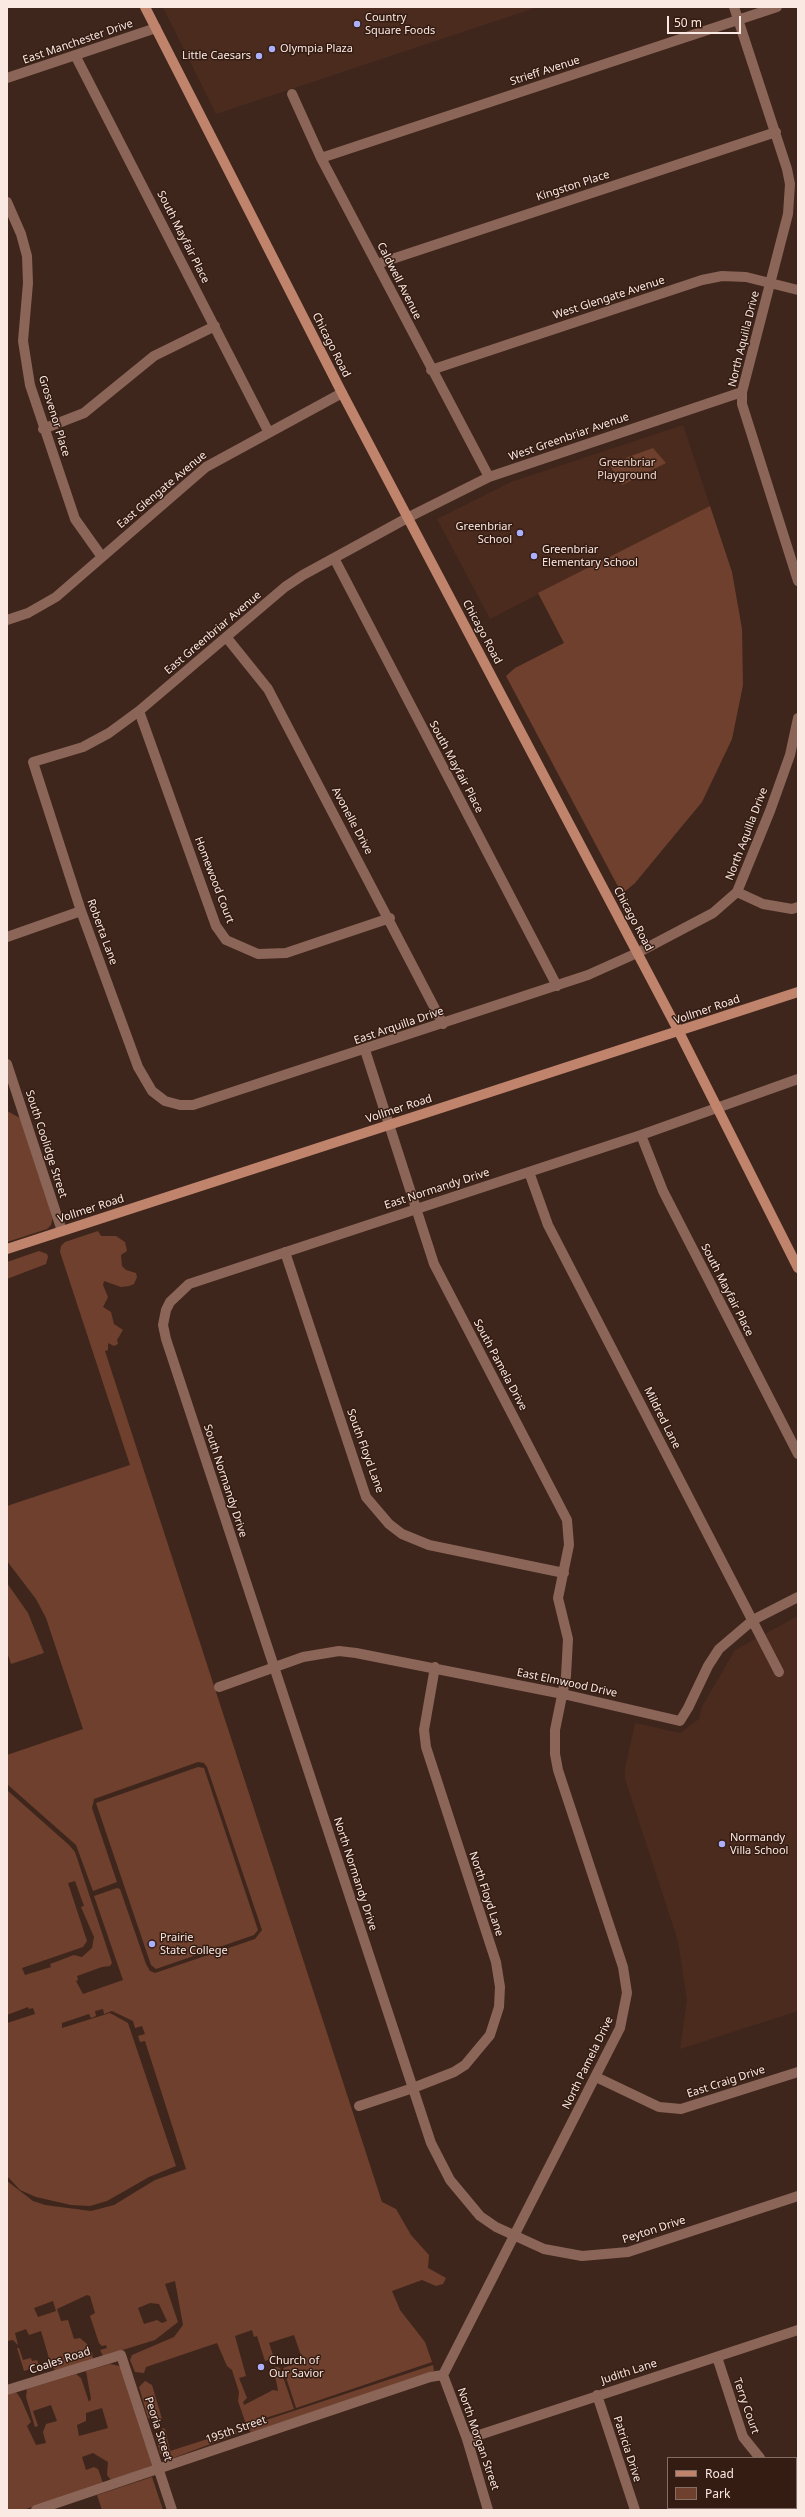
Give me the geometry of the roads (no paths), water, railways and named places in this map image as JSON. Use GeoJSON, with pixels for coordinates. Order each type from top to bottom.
{"type":"FeatureCollection","features":[{"type":"Feature","properties":{"kind":"street","name":"Chicago Road"},"geometry":{"type":"LineString","coordinates":[[145,7],[342,392],[679,1032],[716,1110],[798,1268]]}},
{"type":"Feature","properties":{"kind":"street","name":"North Aquilla Drive"},"geometry":{"type":"LineString","coordinates":[[734,7],[788,169],[789,204],[771,284],[742,392],[744,412],[798,581]]}},
{"type":"Feature","properties":{"kind":"street","name":"Strieff Avenue"},"geometry":{"type":"LineString","coordinates":[[321,158],[777,7]]}},
{"type":"Feature","properties":{"kind":"street","name":"East Manchester Drive"},"geometry":{"type":"LineString","coordinates":[[7,78],[156,28]]}},
{"type":"Feature","properties":{"kind":"street","name":"South Mayfair Place"},"geometry":{"type":"LineString","coordinates":[[75,54],[268,431]]}},
{"type":"Feature","properties":{"kind":"street","name":"Caldwell Avenue"},"geometry":{"type":"LineString","coordinates":[[292,94],[321,158],[431,370],[489,477]]}},
{"type":"Feature","properties":{"kind":"street","name":"Kingston Place"},"geometry":{"type":"LineString","coordinates":[[377,264],[776,132]]}},
{"type":"Feature","properties":{"kind":"street","name":"Grosvenor Place"},"geometry":{"type":"LineString","coordinates":[[7,202],[21,234],[27,256],[28,291],[23,341],[30,385],[43,429],[75,519],[102,557]]}},
{"type":"Feature","properties":{"kind":"street","name":"West Glengate Avenue"},"geometry":{"type":"LineString","coordinates":[[431,370],[702,280],[722,276],[746,277],[798,290]]}},
{"type":"Feature","properties":{"kind":"street"},"geometry":{"type":"LineString","coordinates":[[43,429],[84,413],[154,356],[215,326]]}},
{"type":"Feature","properties":{"kind":"street","name":"East Glengate Avenue"},"geometry":{"type":"LineString","coordinates":[[7,620],[44,605],[102,557],[206,466],[342,392]]}},
{"type":"Feature","properties":{"kind":"street","name":"West Greenbriar Avenue"},"geometry":{"type":"LineString","coordinates":[[409,517],[489,477],[742,392]]}},
{"type":"Feature","properties":{"kind":"street","name":"East Greenbriar Avenue"},"geometry":{"type":"LineString","coordinates":[[33,762],[83,747],[109,733],[139,711],[227,638],[285,587],[409,517]]}},
{"type":"Feature","properties":{"kind":"street","name":"South Mayfair Place"},"geometry":{"type":"LineString","coordinates":[[334,558],[557,986]]}},
{"type":"Feature","properties":{"kind":"street","name":"Avonelle Drive"},"geometry":{"type":"LineString","coordinates":[[227,638],[268,689],[390,918],[443,1024]]}},
{"type":"Feature","properties":{"kind":"street","name":"Homewood Court"},"geometry":{"type":"LineString","coordinates":[[139,711],[216,926],[226,940],[258,954],[286,953],[390,918]]}},
{"type":"Feature","properties":{"kind":"street","name":"North Aquilla Drive"},"geometry":{"type":"LineString","coordinates":[[637,953],[713,913],[737,892],[794,756],[798,718]]}},
{"type":"Feature","properties":{"kind":"street","name":"Roberta Lane"},"geometry":{"type":"LineString","coordinates":[[33,762],[81,911],[138,1067],[152,1091],[165,1101]]}},
{"type":"Feature","properties":{"kind":"street"},"geometry":{"type":"LineString","coordinates":[[737,892],[763,904],[792,909],[798,907]]}},
{"type":"Feature","properties":{"kind":"street"},"geometry":{"type":"LineString","coordinates":[[7,937],[81,911]]}},
{"type":"Feature","properties":{"kind":"street","name":"East Arquilla Drive"},"geometry":{"type":"LineString","coordinates":[[165,1101],[180,1105],[200,1103],[557,986],[637,953]]}},
{"type":"Feature","properties":{"kind":"street","name":"Vollmer Road"},"geometry":{"type":"LineString","coordinates":[[7,1249],[390,1124],[679,1032],[798,992]]}},
{"type":"Feature","properties":{"kind":"street","name":"South Pamela Drive"},"geometry":{"type":"LineString","coordinates":[[365,1050],[434,1264],[564,1511],[569,1536],[564,1573],[558,1598],[568,1639],[563,1694]]}},
{"type":"Feature","properties":{"kind":"street","name":"South Coolidge Street"},"geometry":{"type":"LineString","coordinates":[[7,1064],[62,1231]]}},
{"type":"Feature","properties":{"kind":"street","name":"East Normandy Drive"},"geometry":{"type":"LineString","coordinates":[[170,1302],[189,1284],[716,1110],[798,1079]]}},
{"type":"Feature","properties":{"kind":"street","name":"South Mayfair Place"},"geometry":{"type":"LineString","coordinates":[[641,1135],[663,1191],[798,1454]]}},
{"type":"Feature","properties":{"kind":"street","name":"Mildred Lane"},"geometry":{"type":"LineString","coordinates":[[529,1172],[548,1225],[779,1672]]}},
{"type":"Feature","properties":{"kind":"street","name":"South Floyd Lane"},"geometry":{"type":"LineString","coordinates":[[285,1252],[366,1497],[389,1524],[402,1534],[429,1545],[564,1573]]}},
{"type":"Feature","properties":{"kind":"street","name":"South Normandy Drive"},"geometry":{"type":"LineString","coordinates":[[170,1302],[166,1310],[163,1325],[166,1339],[274,1667]]}},
{"type":"Feature","properties":{"kind":"street","name":"East Elmwood Drive"},"geometry":{"type":"LineString","coordinates":[[219,1687],[303,1657],[339,1652],[356,1652],[563,1694],[680,1721],[688,1708],[708,1666],[719,1649],[753,1620],[798,1597]]}},
{"type":"Feature","properties":{"kind":"street","name":"North Normandy Drive"},"geometry":{"type":"LineString","coordinates":[[274,1667],[437,2157],[450,2180],[480,2216],[515,2237]]}},
{"type":"Feature","properties":{"kind":"street","name":"North Floyd Lane"},"geometry":{"type":"LineString","coordinates":[[413,2088],[454,2072],[473,2056],[494,2026],[500,1997],[496,1962],[426,1747],[424,1730],[435,1667]]}},
{"type":"Feature","properties":{"kind":"street","name":"North Pamela Drive"},"geometry":{"type":"LineString","coordinates":[[443,2375],[515,2237],[620,2028],[627,1992],[623,1967],[556,1763],[555,1730],[563,1694]]}},
{"type":"Feature","properties":{"kind":"street","name":"East Craig Drive"},"geometry":{"type":"LineString","coordinates":[[596,2077],[659,2107],[681,2109],[798,2072]]}},
{"type":"Feature","properties":{"kind":"street"},"geometry":{"type":"LineString","coordinates":[[359,2106],[413,2088]]}},
{"type":"Feature","properties":{"kind":"street","name":"Peyton Drive"},"geometry":{"type":"LineString","coordinates":[[515,2237],[544,2249],[563,2254],[582,2256],[613,2255],[798,2196]]}},
{"type":"Feature","properties":{"kind":"street","name":"Judith Lane"},"geometry":{"type":"LineString","coordinates":[[467,2439],[798,2330]]}},
{"type":"Feature","properties":{"kind":"street","name":"Coales Road"},"geometry":{"type":"LineString","coordinates":[[7,2390],[121,2355]]}},
{"type":"Feature","properties":{"kind":"street","name":"Peoria Street"},"geometry":{"type":"LineString","coordinates":[[121,2355],[172,2510]]}},
{"type":"Feature","properties":{"kind":"street","name":"Terry Court"},"geometry":{"type":"LineString","coordinates":[[716,2357],[743,2437],[759,2457]]}},
{"type":"Feature","properties":{"kind":"street","name":"North Morgan Street"},"geometry":{"type":"LineString","coordinates":[[443,2375],[467,2439],[488,2510]]}},
{"type":"Feature","properties":{"kind":"street","name":"195th Street"},"geometry":{"type":"LineString","coordinates":[[36,2510],[430,2377],[443,2375]]}},
{"type":"Feature","properties":{"kind":"street","name":"Patricia Drive"},"geometry":{"type":"LineString","coordinates":[[597,2395],[635,2510]]}},
{"type":"Feature","properties":{"kind":"place","name":"Country Square Foods"},"geometry":{"type":"Point","coordinates":[357,24]}},
{"type":"Feature","properties":{"kind":"place","name":"Olympia Plaza"},"geometry":{"type":"Point","coordinates":[272,49]}},
{"type":"Feature","properties":{"kind":"place","name":"Little Caesars"},"geometry":{"type":"Point","coordinates":[259,56]}},
{"type":"Feature","properties":{"kind":"place","name":"Greenbriar School"},"geometry":{"type":"Point","coordinates":[520,533]}},
{"type":"Feature","properties":{"kind":"place","name":"Greenbriar Elementary School"},"geometry":{"type":"Point","coordinates":[534,556]}},
{"type":"Feature","properties":{"kind":"place","name":"Normandy Villa School"},"geometry":{"type":"Point","coordinates":[722,1844]}},
{"type":"Feature","properties":{"kind":"place","name":"Prairie State College"},"geometry":{"type":"Point","coordinates":[152,1944]}},
{"type":"Feature","properties":{"kind":"place","name":"Church of Our Savior"},"geometry":{"type":"Point","coordinates":[261,2367]}},
{"type":"Feature","properties":{"kind":"park label","name":"Greenbriar Playground"},"geometry":{"type":"Point","coordinates":[627,469]}}]}
